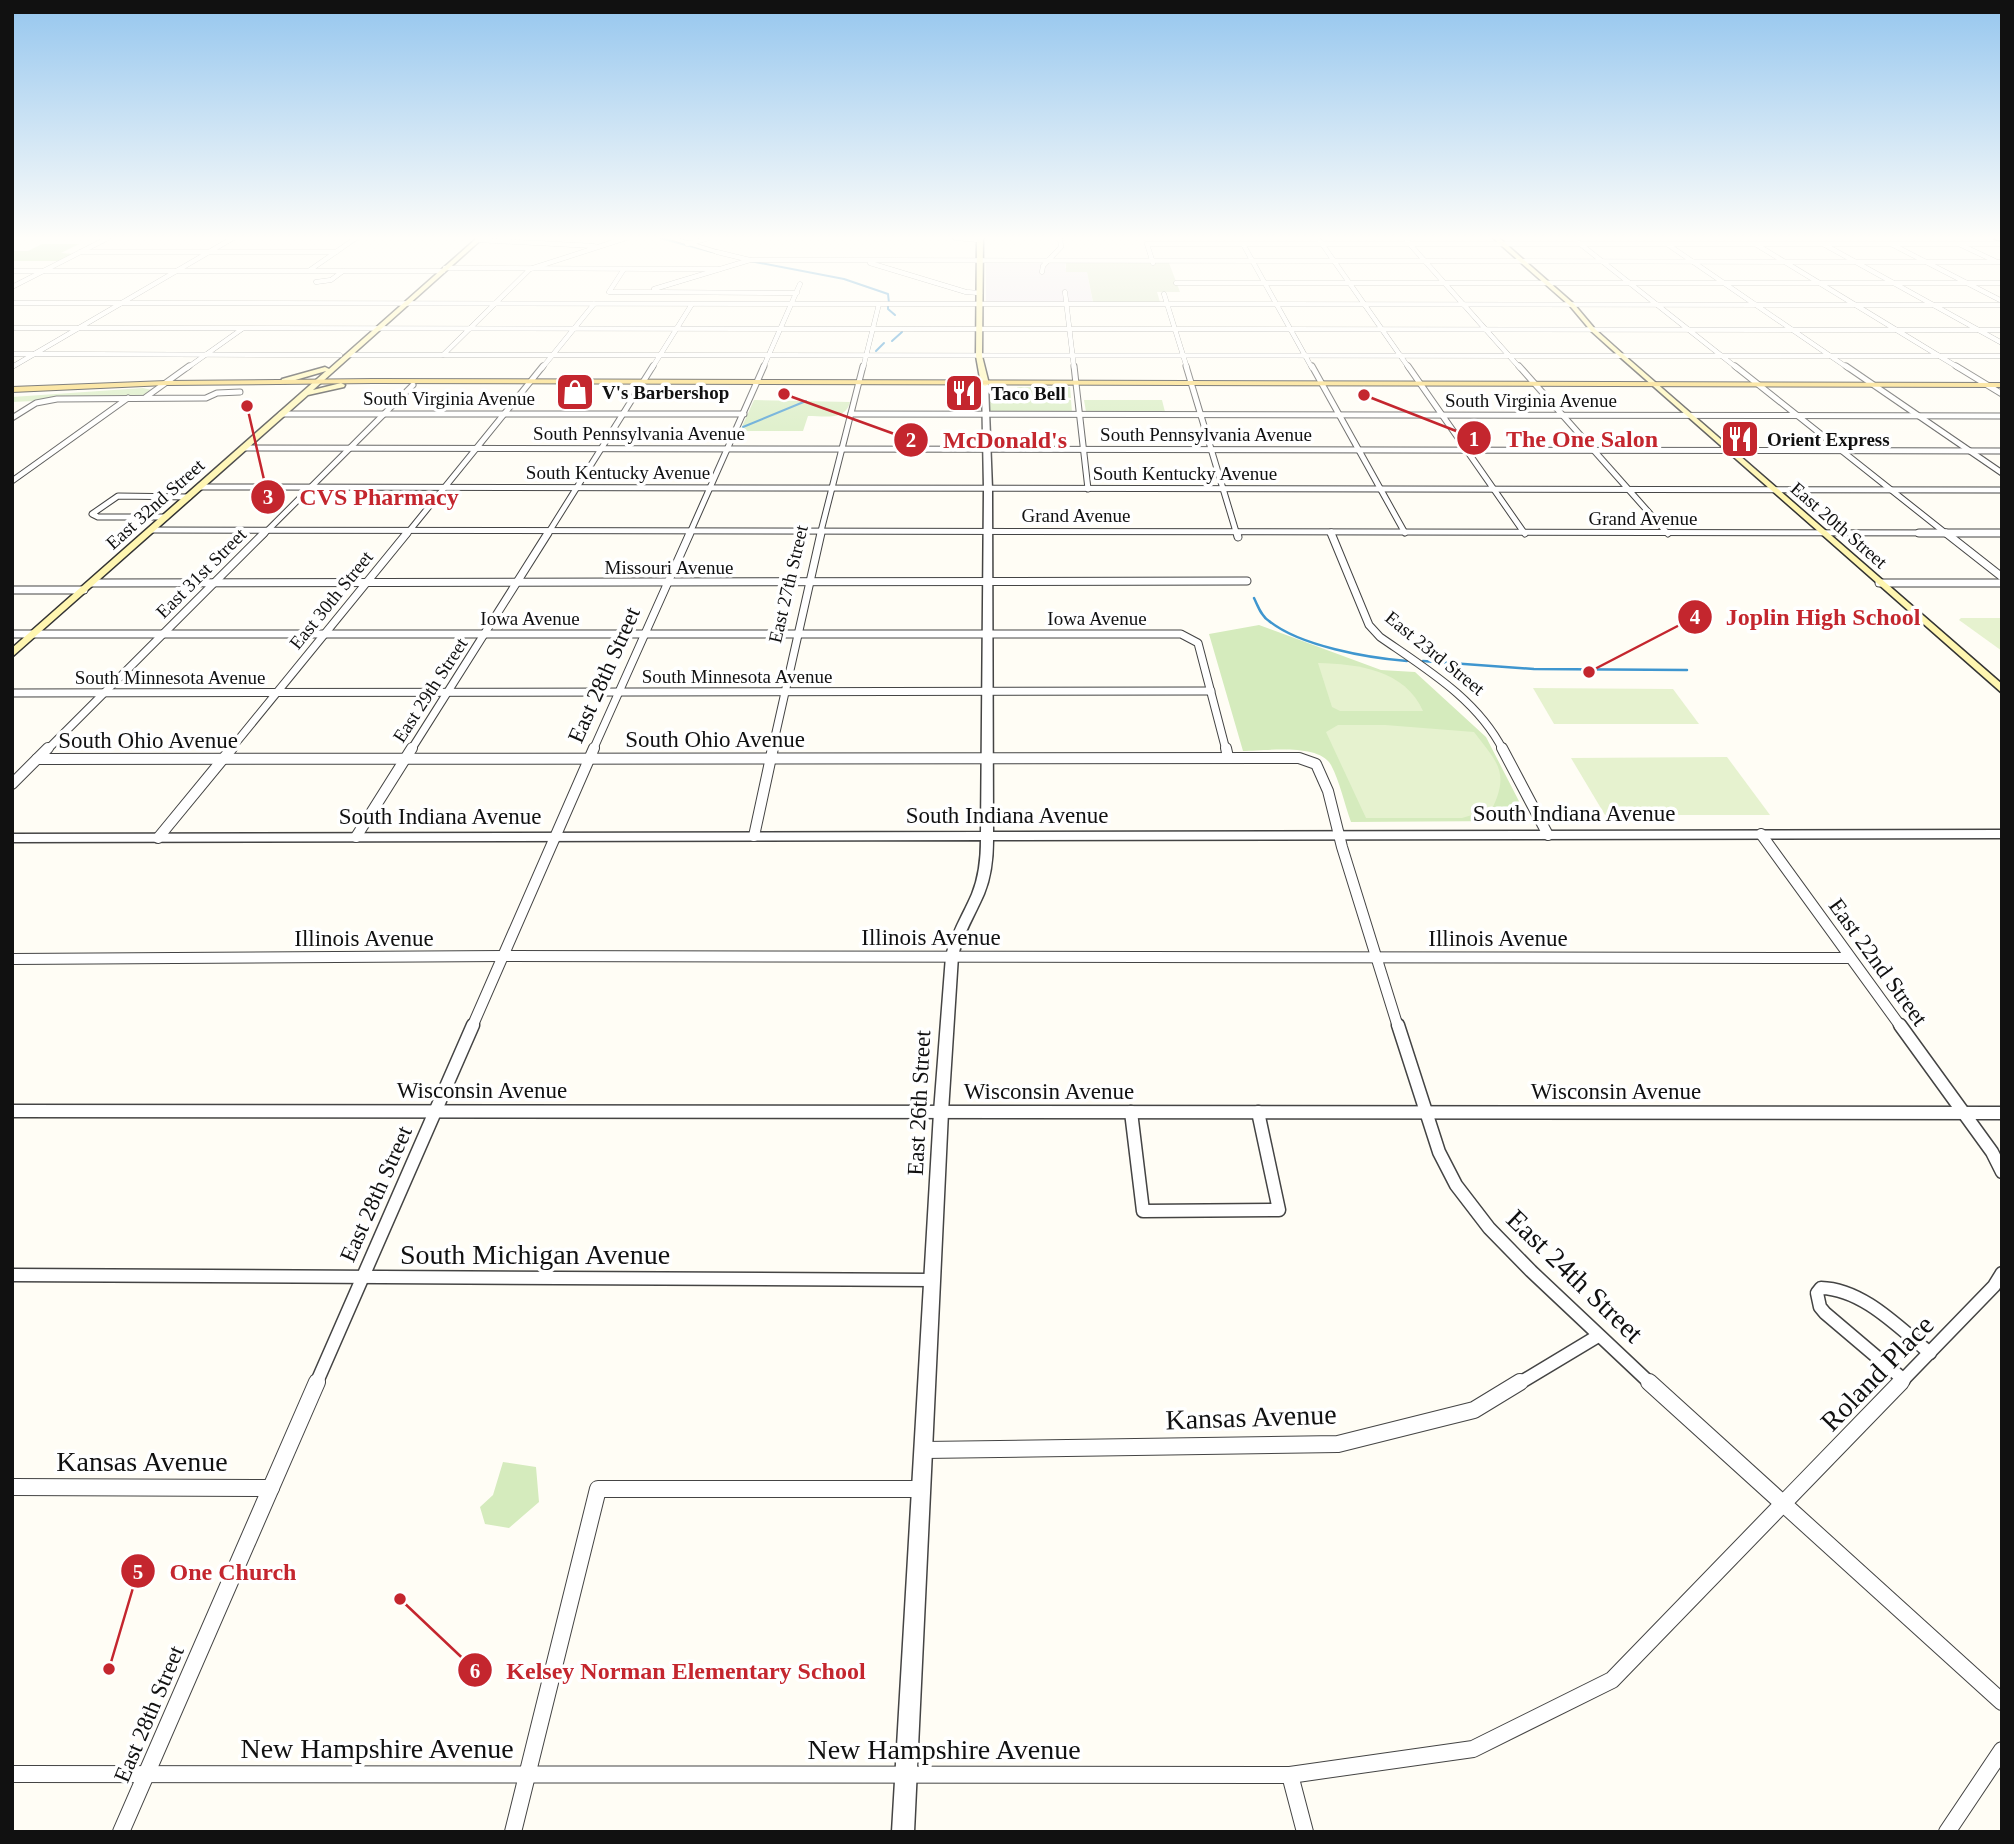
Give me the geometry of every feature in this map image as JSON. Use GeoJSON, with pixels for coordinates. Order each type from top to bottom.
{"type":"FeatureCollection","features":[{"type":"Feature","properties":{"kind":"main road"},"geometry":{"type":"LineString","coordinates":[[281,414],[282,409],[294,398],[312,386],[382,324]]}},
{"type":"Feature","properties":{"kind":"main road"},"geometry":{"type":"LineString","coordinates":[[980,324],[979,356],[985,384]]}},
{"type":"Feature","properties":{"kind":"main road","name":"East 20th Street"},"geometry":{"type":"LineString","coordinates":[[1588,324],[2002,690]]}},
{"type":"Feature","properties":{"kind":"main road"},"geometry":{"type":"LineString","coordinates":[[285,381],[328,370]]}},
{"type":"Feature","properties":{"kind":"main road"},"geometry":{"type":"LineString","coordinates":[[328,370],[343,383]]}},
{"type":"Feature","properties":{"kind":"main road"},"geometry":{"type":"LineString","coordinates":[[12,390],[285,381],[312,386],[343,383],[413,385],[472,382]]}},
{"type":"Feature","properties":{"kind":"main road"},"geometry":{"type":"LineString","coordinates":[[12,396],[163,385],[312,386],[343,383],[472,382],[2002,385]]}},
{"type":"Feature","properties":{"kind":"main road"},"geometry":{"type":"LineString","coordinates":[[275,386],[294,391],[294,398]]}},
{"type":"Feature","properties":{"kind":"main road","name":"East 32nd Street"},"geometry":{"type":"LineString","coordinates":[[12,654],[312,386]]}},
{"type":"Feature","properties":{"kind":"street"},"geometry":{"type":"LineString","coordinates":[[12,367],[88,324]]}},
{"type":"Feature","properties":{"kind":"street"},"geometry":{"type":"LineString","coordinates":[[443,355],[475,324]]}},
{"type":"Feature","properties":{"kind":"street","name":"East 30th Street"},"geometry":{"type":"LineString","coordinates":[[158,838],[577,324]]}},
{"type":"Feature","properties":{"kind":"street","name":"East 29th Street"},"geometry":{"type":"LineString","coordinates":[[356,837],[679,324]]}},
{"type":"Feature","properties":{"kind":"street","name":"East 28th Street"},"geometry":{"type":"LineString","coordinates":[[121,1832],[555,836],[783,324]]}},
{"type":"Feature","properties":{"kind":"street","name":"East 27th Street"},"geometry":{"type":"LineString","coordinates":[[754,836],[808,583],[874,324]]}},
{"type":"Feature","properties":{"kind":"street"},"geometry":{"type":"LineString","coordinates":[[1069,324],[1087,489]]}},
{"type":"Feature","properties":{"kind":"street"},"geometry":{"type":"LineString","coordinates":[[1172,324],[1238,535]]}},
{"type":"Feature","properties":{"kind":"street"},"geometry":{"type":"LineString","coordinates":[[1288,324],[1405,533]]}},
{"type":"Feature","properties":{"kind":"street"},"geometry":{"type":"LineString","coordinates":[[1378,324],[1525,534]]}},
{"type":"Feature","properties":{"kind":"street"},"geometry":{"type":"LineString","coordinates":[[1481,324],[1668,534]]}},
{"type":"Feature","properties":{"kind":"street"},"geometry":{"type":"LineString","coordinates":[[1681,324],[2002,577]]}},
{"type":"Feature","properties":{"kind":"street"},"geometry":{"type":"LineString","coordinates":[[1784,324],[2002,473]]}},
{"type":"Feature","properties":{"kind":"street"},"geometry":{"type":"LineString","coordinates":[[1886,324],[2002,394]]}},
{"type":"Feature","properties":{"kind":"street"},"geometry":{"type":"LineString","coordinates":[[1967,324],[2002,343]]}},
{"type":"Feature","properties":{"kind":"street"},"geometry":{"type":"LineString","coordinates":[[12,328],[2002,330]]}},
{"type":"Feature","properties":{"kind":"street"},"geometry":{"type":"LineString","coordinates":[[146,398],[244,328]]}},
{"type":"Feature","properties":{"kind":"street"},"geometry":{"type":"LineString","coordinates":[[12,354],[2002,356]]}},
{"type":"Feature","properties":{"kind":"street","name":"East 26th Street"},"geometry":{"type":"LineString","coordinates":[[903,1832],[941,1112],[952,956],[957,935],[979,892],[988,861],[988,489],[985,384]]}},
{"type":"Feature","properties":{"kind":"street","name":"East 31st Street"},"geometry":{"type":"LineString","coordinates":[[12,784],[413,385]]}},
{"type":"Feature","properties":{"kind":"street"},"geometry":{"type":"LineString","coordinates":[[14,417],[46,400],[206,398],[217,393],[240,391]]}},
{"type":"Feature","properties":{"kind":"street"},"geometry":{"type":"LineString","coordinates":[[12,481],[128,398]]}},
{"type":"Feature","properties":{"kind":"street","name":"South Virginia Avenue"},"geometry":{"type":"LineString","coordinates":[[281,414],[744,414]]}},
{"type":"Feature","properties":{"kind":"street","name":"South Virginia Avenue"},"geometry":{"type":"LineString","coordinates":[[850,414],[2002,416]]}},
{"type":"Feature","properties":{"kind":"street","name":"South Pennsylvania Avenue"},"geometry":{"type":"LineString","coordinates":[[243,448],[2002,451]]}},
{"type":"Feature","properties":{"kind":"street","name":"South Kentucky Avenue"},"geometry":{"type":"LineString","coordinates":[[200,487],[2002,490]]}},
{"type":"Feature","properties":{"kind":"street"},"geometry":{"type":"LineString","coordinates":[[166,517],[98,517],[92,514],[118,496],[189,497]]}},
{"type":"Feature","properties":{"kind":"street","name":"Grand Avenue"},"geometry":{"type":"LineString","coordinates":[[151,530],[988,531],[1238,535],[2002,533]]}},
{"type":"Feature","properties":{"kind":"street","name":"East 23rd Street"},"geometry":{"type":"LineString","coordinates":[[1331,533],[1369,625],[1380,637],[1462,696],[1492,728],[1548,835]]}},
{"type":"Feature","properties":{"kind":"street","name":"Missouri Avenue"},"geometry":{"type":"LineString","coordinates":[[12,587],[214,583],[1247,581]]}},
{"type":"Feature","properties":{"kind":"street"},"geometry":{"type":"LineString","coordinates":[[1879,583],[2002,583]]}},
{"type":"Feature","properties":{"kind":"street","name":"Iowa Avenue"},"geometry":{"type":"LineString","coordinates":[[12,634],[1181,634],[1194,638],[1198,643],[1211,691]]}},
{"type":"Feature","properties":{"kind":"street"},"geometry":{"type":"LineString","coordinates":[[1211,691],[1228,758]]}},
{"type":"Feature","properties":{"kind":"street","name":"South Minnesota Avenue"},"geometry":{"type":"LineString","coordinates":[[12,692],[1211,691]]}},
{"type":"Feature","properties":{"kind":"street","name":"South Ohio Avenue"},"geometry":{"type":"LineString","coordinates":[[37,759],[1308,760]]}},
{"type":"Feature","properties":{"kind":"street","name":"East 24th Street"},"geometry":{"type":"LineString","coordinates":[[1308,760],[1319,768],[1342,835],[1342,847],[1425,1112],[1439,1152],[1456,1185],[1489,1228],[1598,1336],[2002,1702]]}},
{"type":"Feature","properties":{"kind":"street","name":"East 22nd Street"},"geometry":{"type":"LineString","coordinates":[[1761,834],[1964,1113]]}},
{"type":"Feature","properties":{"kind":"street","name":"South Indiana Avenue"},"geometry":{"type":"LineString","coordinates":[[12,838],[2002,834]]}},
{"type":"Feature","properties":{"kind":"street","name":"Illinois Avenue"},"geometry":{"type":"LineString","coordinates":[[12,959],[503,956],[1850,958]]}},
{"type":"Feature","properties":{"kind":"street","name":"Wisconsin Avenue"},"geometry":{"type":"LineString","coordinates":[[12,1111],[2002,1113]]}},
{"type":"Feature","properties":{"kind":"street"},"geometry":{"type":"LineString","coordinates":[[1131,1112],[1143,1210],[1279,1210],[1258,1112]]}},
{"type":"Feature","properties":{"kind":"street"},"geometry":{"type":"LineString","coordinates":[[1964,1113],[1992,1152],[2002,1172]]}},
{"type":"Feature","properties":{"kind":"street","name":"Roland Place"},"geometry":{"type":"LineString","coordinates":[[1784,1504],[1994,1286],[2002,1273]]}},
{"type":"Feature","properties":{"kind":"street","name":"South Michigan Avenue"},"geometry":{"type":"LineString","coordinates":[[12,1275],[932,1280]]}},
{"type":"Feature","properties":{"kind":"street"},"geometry":{"type":"LineString","coordinates":[[1904,1380],[1825,1313],[1817,1300],[1817,1293],[1821,1289],[1838,1289],[1855,1297],[1930,1353]]}},
{"type":"Feature","properties":{"kind":"street","name":"Kansas Avenue"},"geometry":{"type":"LineString","coordinates":[[924,1450],[1338,1444],[1475,1410],[1598,1336]]}},
{"type":"Feature","properties":{"kind":"street","name":"Kansas Avenue"},"geometry":{"type":"LineString","coordinates":[[12,1487],[271,1488]]}},
{"type":"Feature","properties":{"kind":"street"},"geometry":{"type":"LineString","coordinates":[[513,1832],[598,1489],[922,1489]]}},
{"type":"Feature","properties":{"kind":"street","name":"New Hampshire Avenue"},"geometry":{"type":"LineString","coordinates":[[12,1774],[1290,1775],[1473,1749],[1612,1680],[1784,1504]]}},
{"type":"Feature","properties":{"kind":"street"},"geometry":{"type":"LineString","coordinates":[[1947,1832],[2002,1750]]}},
{"type":"Feature","properties":{"kind":"street"},"geometry":{"type":"LineString","coordinates":[[1290,1775],[1305,1832]]}},
{"type":"Feature","properties":{"kind":"green space"},"geometry":{"type":"Polygon","coordinates":[[[1017,387],[1070,387],[1071,398],[1018,398],[1017,387]]]}},
{"type":"Feature","properties":{"kind":"green space"},"geometry":{"type":"Polygon","coordinates":[[[143,388],[152,390],[142,396],[12,402],[12,397],[143,388]]]}},
{"type":"Feature","properties":{"kind":"green space"},"geometry":{"type":"Polygon","coordinates":[[[754,400],[850,402],[839,415],[808,416],[803,431],[740,431],[754,400]]]}},
{"type":"Feature","properties":{"kind":"green space"},"geometry":{"type":"Polygon","coordinates":[[[990,400],[1071,400],[1072,412],[990,412],[990,400]]]}},
{"type":"Feature","properties":{"kind":"green space"},"geometry":{"type":"Polygon","coordinates":[[[1084,400],[1162,400],[1165,412],[1086,412],[1084,400]]]}},
{"type":"Feature","properties":{"kind":"green space"},"geometry":{"type":"Polygon","coordinates":[[[2002,618],[2002,651],[1959,620],[2002,618]]]}},
{"type":"Feature","properties":{"kind":"green space"},"geometry":{"type":"Polygon","coordinates":[[[1259,625],[1381,670],[1415,672],[1486,737],[1523,809],[1505,821],[1351,822],[1334,772],[1325,758],[1304,751],[1243,751],[1209,634],[1259,625]]]}},
{"type":"Feature","properties":{"kind":"green space"},"geometry":{"type":"Polygon","coordinates":[[[1318,663],[1349,665],[1379,672],[1405,686],[1423,711],[1340,711],[1332,707],[1318,663]]]}},
{"type":"Feature","properties":{"kind":"green space"},"geometry":{"type":"Polygon","coordinates":[[[1533,688],[1673,689],[1699,724],[1554,724],[1533,688]]]}},
{"type":"Feature","properties":{"kind":"green space"},"geometry":{"type":"Polygon","coordinates":[[[1338,725],[1385,725],[1474,732],[1495,760],[1500,776],[1500,786],[1492,809],[1462,818],[1366,818],[1326,732],[1338,725]]]}},
{"type":"Feature","properties":{"kind":"green space"},"geometry":{"type":"Polygon","coordinates":[[[1727,757],[1770,815],[1605,815],[1571,758],[1727,757]]]}},
{"type":"Feature","properties":{"kind":"green space"},"geometry":{"type":"Polygon","coordinates":[[[503,1462],[536,1467],[539,1502],[509,1528],[485,1524],[480,1507],[493,1495],[503,1462]]]}},
{"type":"Feature","properties":{"kind":"waterway"},"geometry":{"type":"LineString","coordinates":[[892,341],[902,332]]}},
{"type":"Feature","properties":{"kind":"waterway"},"geometry":{"type":"LineString","coordinates":[[876,351],[884,343]]}},
{"type":"Feature","properties":{"kind":"waterway"},"geometry":{"type":"LineString","coordinates":[[743,427],[806,401]]}},
{"type":"Feature","properties":{"kind":"waterway"},"geometry":{"type":"LineString","coordinates":[[1254,598],[1266,619],[1298,637],[1354,654],[1407,661]]}},
{"type":"Feature","properties":{"kind":"waterway"},"geometry":{"type":"LineString","coordinates":[[1423,661],[1534,669],[1687,670]]}},
{"type":"Feature","properties":{"kind":"place","name":"V's Barbershop"},"geometry":{"type":"Point","coordinates":[575,392]}},
{"type":"Feature","properties":{"kind":"place","name":"Taco Bell"},"geometry":{"type":"Point","coordinates":[964,393]}},
{"type":"Feature","properties":{"kind":"place","name":"McDonald's"},"geometry":{"type":"Point","coordinates":[784,394]}},
{"type":"Feature","properties":{"kind":"place","name":"The One Salon"},"geometry":{"type":"Point","coordinates":[1364,395]}},
{"type":"Feature","properties":{"kind":"place","name":"CVS Pharmacy"},"geometry":{"type":"Point","coordinates":[247,406]}},
{"type":"Feature","properties":{"kind":"place","name":"Orient Express"},"geometry":{"type":"Point","coordinates":[1740,439]}},
{"type":"Feature","properties":{"kind":"place","name":"Joplin High School"},"geometry":{"type":"Point","coordinates":[1589,672]}},
{"type":"Feature","properties":{"kind":"place","name":"Kelsey Norman Elementary School"},"geometry":{"type":"Point","coordinates":[400,1599]}},
{"type":"Feature","properties":{"kind":"place","name":"One Church"},"geometry":{"type":"Point","coordinates":[109,1669]}}]}
